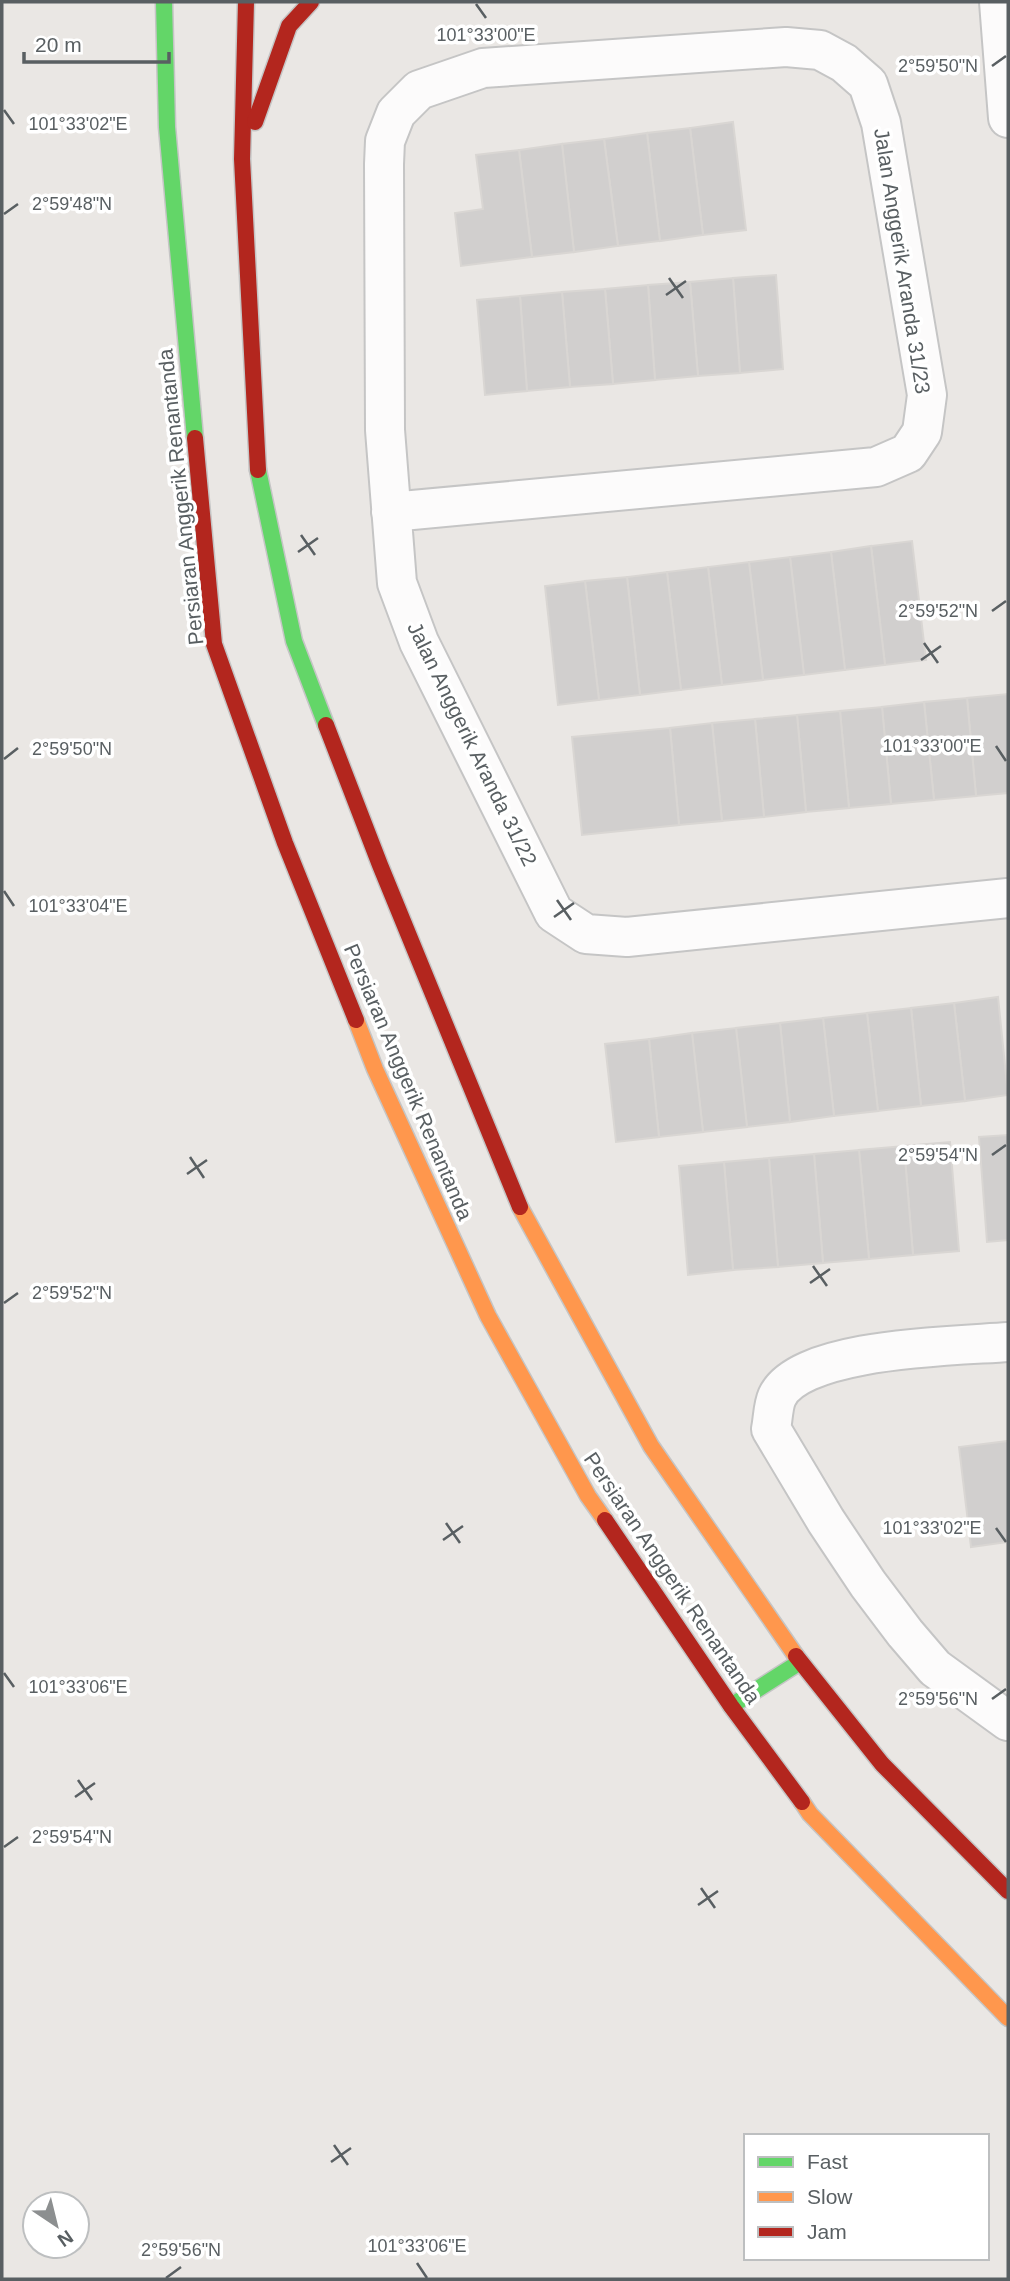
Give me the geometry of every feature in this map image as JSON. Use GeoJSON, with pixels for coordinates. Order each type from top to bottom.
{"type":"FeatureCollection","features":[{"type":"Feature","properties":{"kind":"main road","name":"Persiaran Anggerik Renantanda"},"geometry":{"type":"LineString","coordinates":[[164,2],[167,127],[214,644],[285,843],[375,1069],[488,1316],[588,1496],[731,1706],[810,1814],[1008,2018]]}},
{"type":"Feature","properties":{"kind":"main road"},"geometry":{"type":"LineString","coordinates":[[246,2],[242,159],[258,471],[294,641],[380,865],[520,1206],[651,1446],[800,1662],[882,1764],[1008,1891]]}},
{"type":"Feature","properties":{"kind":"main road"},"geometry":{"type":"LineString","coordinates":[[242,159],[289,26],[311,2]]}},
{"type":"Feature","properties":{"kind":"main road"},"geometry":{"type":"LineString","coordinates":[[731,1706],[800,1662]]}},
{"type":"Feature","properties":{"kind":"street"},"geometry":{"type":"LineString","coordinates":[[999,2],[1008,118]]}},
{"type":"Feature","properties":{"kind":"street","name":"Jalan Anggerik Aranda 31/23"},"geometry":{"type":"LineString","coordinates":[[391,512],[876,467],[908,453],[922,432],[927,395],[881,123],[868,84],[844,63],[820,50],[786,47],[483,68],[419,90],[396,113]]}},
{"type":"Feature","properties":{"kind":"street","name":"Jalan Anggerik Aranda 31/22"},"geometry":{"type":"LineString","coordinates":[[396,113],[385,142],[384,164],[385,430],[397,583],[419,642],[554,912],[586,934],[627,937],[1008,898]]}},
{"type":"Feature","properties":{"kind":"street"},"geometry":{"type":"LineString","coordinates":[[1008,1342],[888,1351],[825,1364],[795,1378],[778,1396],[771,1429],[826,1521],[868,1584],[935,1668],[1008,1721]]}},
{"type":"Feature","properties":{"kind":"building"},"geometry":{"type":"Polygon","coordinates":[[[733,122],[746,230],[703,235],[690,128],[733,122]]]}},
{"type":"Feature","properties":{"kind":"building"},"geometry":{"type":"Polygon","coordinates":[[[690,128],[703,235],[660,241],[647,133],[690,128]]]}},
{"type":"Feature","properties":{"kind":"building"},"geometry":{"type":"Polygon","coordinates":[[[647,133],[660,241],[618,246],[604,139],[647,133]]]}},
{"type":"Feature","properties":{"kind":"building"},"geometry":{"type":"Polygon","coordinates":[[[604,139],[618,246],[574,252],[562,144],[604,139]]]}},
{"type":"Feature","properties":{"kind":"building"},"geometry":{"type":"Polygon","coordinates":[[[562,144],[574,252],[532,257],[519,150],[562,144]]]}},
{"type":"Feature","properties":{"kind":"building"},"geometry":{"type":"Polygon","coordinates":[[[519,150],[532,257],[461,266],[455,213],[483,209],[476,155],[519,150]]]}},
{"type":"Feature","properties":{"kind":"building"},"geometry":{"type":"Polygon","coordinates":[[[776,275],[783,369],[740,373],[733,278],[776,275]]]}},
{"type":"Feature","properties":{"kind":"building"},"geometry":{"type":"Polygon","coordinates":[[[733,278],[740,373],[698,376],[690,282],[733,278]]]}},
{"type":"Feature","properties":{"kind":"building"},"geometry":{"type":"Polygon","coordinates":[[[690,282],[698,376],[655,380],[648,285],[690,282]]]}},
{"type":"Feature","properties":{"kind":"building"},"geometry":{"type":"Polygon","coordinates":[[[648,285],[655,380],[613,384],[605,289],[648,285]]]}},
{"type":"Feature","properties":{"kind":"building"},"geometry":{"type":"Polygon","coordinates":[[[605,289],[613,384],[570,387],[562,292],[605,289]]]}},
{"type":"Feature","properties":{"kind":"building"},"geometry":{"type":"Polygon","coordinates":[[[562,292],[570,387],[527,391],[520,296],[562,292]]]}},
{"type":"Feature","properties":{"kind":"building"},"geometry":{"type":"Polygon","coordinates":[[[520,296],[527,391],[485,395],[477,300],[520,296]]]}},
{"type":"Feature","properties":{"kind":"building"},"geometry":{"type":"Polygon","coordinates":[[[912,541],[926,660],[885,665],[871,546],[912,541]]]}},
{"type":"Feature","properties":{"kind":"building"},"geometry":{"type":"Polygon","coordinates":[[[871,546],[885,665],[845,670],[831,552],[871,546]]]}},
{"type":"Feature","properties":{"kind":"building"},"geometry":{"type":"Polygon","coordinates":[[[831,552],[845,670],[804,675],[790,557],[831,552]]]}},
{"type":"Feature","properties":{"kind":"building"},"geometry":{"type":"Polygon","coordinates":[[[790,557],[804,675],[763,680],[749,562],[790,557]]]}},
{"type":"Feature","properties":{"kind":"building"},"geometry":{"type":"Polygon","coordinates":[[[749,562],[763,680],[722,685],[708,567],[749,562]]]}},
{"type":"Feature","properties":{"kind":"building"},"geometry":{"type":"Polygon","coordinates":[[[708,567],[722,685],[681,690],[667,572],[708,567]]]}},
{"type":"Feature","properties":{"kind":"building"},"geometry":{"type":"Polygon","coordinates":[[[667,572],[681,690],[640,695],[627,577],[667,572]]]}},
{"type":"Feature","properties":{"kind":"building"},"geometry":{"type":"Polygon","coordinates":[[[627,577],[640,695],[599,700],[585,581],[627,577]]]}},
{"type":"Feature","properties":{"kind":"building"},"geometry":{"type":"Polygon","coordinates":[[[585,581],[599,700],[558,705],[545,586],[585,581]]]}},
{"type":"Feature","properties":{"kind":"building"},"geometry":{"type":"Polygon","coordinates":[[[1008,694],[1008,793],[976,796],[967,698],[1008,694]]]}},
{"type":"Feature","properties":{"kind":"building"},"geometry":{"type":"Polygon","coordinates":[[[967,698],[976,796],[934,800],[924,702],[967,698]]]}},
{"type":"Feature","properties":{"kind":"building"},"geometry":{"type":"Polygon","coordinates":[[[924,702],[934,800],[891,804],[882,707],[924,702]]]}},
{"type":"Feature","properties":{"kind":"building"},"geometry":{"type":"Polygon","coordinates":[[[882,707],[891,804],[849,808],[840,711],[882,707]]]}},
{"type":"Feature","properties":{"kind":"building"},"geometry":{"type":"Polygon","coordinates":[[[840,711],[849,808],[806,812],[797,715],[840,711]]]}},
{"type":"Feature","properties":{"kind":"building"},"geometry":{"type":"Polygon","coordinates":[[[797,715],[806,812],[764,817],[755,719],[797,715]]]}},
{"type":"Feature","properties":{"kind":"building"},"geometry":{"type":"Polygon","coordinates":[[[755,719],[764,817],[722,821],[712,723],[755,719]]]}},
{"type":"Feature","properties":{"kind":"building"},"geometry":{"type":"Polygon","coordinates":[[[712,723],[722,821],[679,825],[670,728],[712,723]]]}},
{"type":"Feature","properties":{"kind":"building"},"geometry":{"type":"Polygon","coordinates":[[[670,728],[679,825],[582,835],[572,737],[670,728]]]}},
{"type":"Feature","properties":{"kind":"building"},"geometry":{"type":"Polygon","coordinates":[[[998,997],[1008,1095],[965,1101],[954,1003],[998,997]]]}},
{"type":"Feature","properties":{"kind":"building"},"geometry":{"type":"Polygon","coordinates":[[[954,1003],[965,1101],[921,1106],[911,1008],[954,1003]]]}},
{"type":"Feature","properties":{"kind":"building"},"geometry":{"type":"Polygon","coordinates":[[[911,1008],[921,1106],[878,1111],[867,1013],[911,1008]]]}},
{"type":"Feature","properties":{"kind":"building"},"geometry":{"type":"Polygon","coordinates":[[[867,1013],[878,1111],[834,1116],[823,1018],[867,1013]]]}},
{"type":"Feature","properties":{"kind":"building"},"geometry":{"type":"Polygon","coordinates":[[[823,1018],[834,1116],[790,1122],[780,1023],[823,1018]]]}},
{"type":"Feature","properties":{"kind":"building"},"geometry":{"type":"Polygon","coordinates":[[[780,1023],[790,1122],[747,1127],[736,1028],[780,1023]]]}},
{"type":"Feature","properties":{"kind":"building"},"geometry":{"type":"Polygon","coordinates":[[[736,1028],[747,1127],[703,1132],[692,1033],[736,1028]]]}},
{"type":"Feature","properties":{"kind":"building"},"geometry":{"type":"Polygon","coordinates":[[[692,1033],[703,1132],[659,1137],[649,1039],[692,1033]]]}},
{"type":"Feature","properties":{"kind":"building"},"geometry":{"type":"Polygon","coordinates":[[[649,1039],[659,1137],[616,1142],[605,1044],[649,1039]]]}},
{"type":"Feature","properties":{"kind":"building"},"geometry":{"type":"Polygon","coordinates":[[[1008,1135],[1008,1240],[987,1242],[979,1137],[1008,1135]]]}},
{"type":"Feature","properties":{"kind":"building"},"geometry":{"type":"Polygon","coordinates":[[[950,1142],[959,1251],[913,1255],[904,1146],[950,1142]]]}},
{"type":"Feature","properties":{"kind":"building"},"geometry":{"type":"Polygon","coordinates":[[[904,1146],[913,1255],[869,1259],[859,1150],[904,1146]]]}},
{"type":"Feature","properties":{"kind":"building"},"geometry":{"type":"Polygon","coordinates":[[[859,1150],[869,1259],[823,1263],[814,1154],[859,1150]]]}},
{"type":"Feature","properties":{"kind":"building"},"geometry":{"type":"Polygon","coordinates":[[[814,1154],[823,1263],[778,1267],[769,1158],[814,1154]]]}},
{"type":"Feature","properties":{"kind":"building"},"geometry":{"type":"Polygon","coordinates":[[[769,1158],[778,1267],[733,1270],[724,1162],[769,1158]]]}},
{"type":"Feature","properties":{"kind":"building"},"geometry":{"type":"Polygon","coordinates":[[[724,1162],[733,1270],[688,1275],[679,1166],[724,1162]]]}},
{"type":"Feature","properties":{"kind":"building"},"geometry":{"type":"Polygon","coordinates":[[[1008,1441],[1008,1542],[971,1547],[959,1447],[1008,1441]]]}},
{"type":"Feature","properties":{"kind":"traffic: fast"},"geometry":{"type":"LineString","coordinates":[[164,2],[167,127],[195,438]]}},
{"type":"Feature","properties":{"kind":"traffic: fast"},"geometry":{"type":"LineString","coordinates":[[258,470],[294,641],[326,725]]}},
{"type":"Feature","properties":{"kind":"traffic: fast"},"geometry":{"type":"LineString","coordinates":[[731,1706],[800,1662]]}},
{"type":"Feature","properties":{"kind":"traffic: slow"},"geometry":{"type":"LineString","coordinates":[[356,1020],[375,1069],[488,1316],[588,1496],[605,1520]]}},
{"type":"Feature","properties":{"kind":"traffic: slow"},"geometry":{"type":"LineString","coordinates":[[520,1207],[651,1446],[796,1656]]}},
{"type":"Feature","properties":{"kind":"traffic: slow"},"geometry":{"type":"LineString","coordinates":[[802,1802],[810,1814],[1008,2018]]}},
{"type":"Feature","properties":{"kind":"traffic: jam"},"geometry":{"type":"LineString","coordinates":[[246,2],[242,159],[258,470]]}},
{"type":"Feature","properties":{"kind":"traffic: jam"},"geometry":{"type":"LineString","coordinates":[[255,122],[289,26],[311,2]]}},
{"type":"Feature","properties":{"kind":"traffic: jam"},"geometry":{"type":"LineString","coordinates":[[195,438],[214,644],[285,843],[356,1020]]}},
{"type":"Feature","properties":{"kind":"traffic: jam"},"geometry":{"type":"LineString","coordinates":[[326,725],[380,865],[520,1207]]}},
{"type":"Feature","properties":{"kind":"traffic: jam"},"geometry":{"type":"LineString","coordinates":[[605,1520],[731,1706],[802,1802]]}},
{"type":"Feature","properties":{"kind":"traffic: jam"},"geometry":{"type":"LineString","coordinates":[[796,1656],[882,1764],[1008,1891]]}}]}
